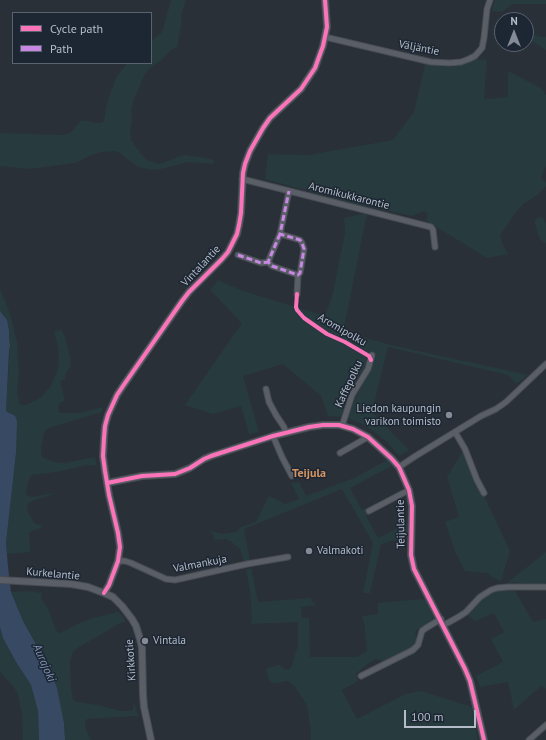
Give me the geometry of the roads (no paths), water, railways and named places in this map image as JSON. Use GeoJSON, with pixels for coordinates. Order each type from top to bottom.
{"type":"FeatureCollection","features":[{"type":"Feature","properties":{"kind":"street","name":"Vintalantie"},"geometry":{"type":"LineString","coordinates":[[104,593],[109,585],[118,561],[120,547],[103,456],[107,421],[112,405],[123,386],[182,301],[228,252],[237,234],[239,225],[241,213],[242,179],[245,164],[256,139],[270,118],[296,95],[315,68],[320,56],[327,27],[325,0]]}},
{"type":"Feature","properties":{"kind":"street","name":"Väljäntie"},"geometry":{"type":"LineString","coordinates":[[325,37],[431,62],[461,62],[475,56],[482,48],[487,9],[490,0]]}},
{"type":"Feature","properties":{"kind":"street","name":"Aromikukkarontie"},"geometry":{"type":"LineString","coordinates":[[242,179],[431,227],[433,230],[435,247]]}},
{"type":"Feature","properties":{"kind":"street"},"geometry":{"type":"LineString","coordinates":[[268,262],[280,234],[289,191]]}},
{"type":"Feature","properties":{"kind":"street"},"geometry":{"type":"LineString","coordinates":[[280,234],[300,240],[304,249],[300,273],[298,275],[297,294]]}},
{"type":"Feature","properties":{"kind":"street"},"geometry":{"type":"LineString","coordinates":[[238,255],[261,263],[268,262]]}},
{"type":"Feature","properties":{"kind":"street"},"geometry":{"type":"LineString","coordinates":[[268,262],[272,266],[298,275]]}},
{"type":"Feature","properties":{"kind":"street","name":"Kaffepolku"},"geometry":{"type":"LineString","coordinates":[[343,423],[352,394],[368,369],[372,355]]}},
{"type":"Feature","properties":{"kind":"street"},"geometry":{"type":"LineString","coordinates":[[399,467],[481,416],[501,406],[546,364]]}},
{"type":"Feature","properties":{"kind":"street"},"geometry":{"type":"LineString","coordinates":[[266,389],[272,409],[284,427],[286,433]]}},
{"type":"Feature","properties":{"kind":"street","name":"Teijulantie"},"geometry":{"type":"LineString","coordinates":[[107,483],[142,476],[175,474],[190,468],[211,456],[300,429],[343,423],[368,437],[399,467],[409,490],[412,506],[411,548],[414,569],[442,622],[470,681],[484,740]]}},
{"type":"Feature","properties":{"kind":"street"},"geometry":{"type":"LineString","coordinates":[[455,432],[465,449],[477,480],[484,493]]}},
{"type":"Feature","properties":{"kind":"street"},"geometry":{"type":"LineString","coordinates":[[274,436],[282,457],[292,476]]}},
{"type":"Feature","properties":{"kind":"street"},"geometry":{"type":"LineString","coordinates":[[340,453],[368,437]]}},
{"type":"Feature","properties":{"kind":"street"},"geometry":{"type":"LineString","coordinates":[[368,511],[409,490]]}},
{"type":"Feature","properties":{"kind":"street","name":"Valmankuja"},"geometry":{"type":"LineString","coordinates":[[118,561],[125,561],[166,578],[175,580],[247,564],[288,557]]}},
{"type":"Feature","properties":{"kind":"street","name":"Kurkelantie"},"geometry":{"type":"LineString","coordinates":[[0,580],[71,584],[88,587],[104,593]]}},
{"type":"Feature","properties":{"kind":"street"},"geometry":{"type":"LineString","coordinates":[[361,676],[413,650],[418,645],[422,631],[426,628],[460,616],[466,612],[480,597],[491,590],[508,587],[546,587]]}},
{"type":"Feature","properties":{"kind":"street","name":"Kirkkotie"},"geometry":{"type":"LineString","coordinates":[[104,593],[113,597],[122,606],[132,619],[138,632],[142,648],[144,707],[150,740]]}},
{"type":"Feature","properties":{"kind":"street"},"geometry":{"type":"LineString","coordinates":[[529,740],[546,725]]}},
{"type":"Feature","properties":{"kind":"water","name":"Aurajoki"},"geometry":{"type":"Polygon","coordinates":[[[0,311],[7,320],[10,346],[6,411],[15,416],[17,421],[16,453],[6,543],[11,592],[23,621],[49,665],[57,688],[64,723],[65,740],[39,740],[38,711],[31,685],[3,638],[0,627],[0,311]]]}},
{"type":"Feature","properties":{"kind":"place","name":"Liedon kaupungin varikon toimisto"},"geometry":{"type":"Point","coordinates":[449,415]}},
{"type":"Feature","properties":{"kind":"place","name":"Valmakoti"},"geometry":{"type":"Point","coordinates":[309,551]}},
{"type":"Feature","properties":{"kind":"place","name":"Vintala"},"geometry":{"type":"Point","coordinates":[145,641]}},
{"type":"Feature","properties":{"kind":"district","name":"Teijula"},"geometry":{"type":"Point","coordinates":[309,474]}}]}
